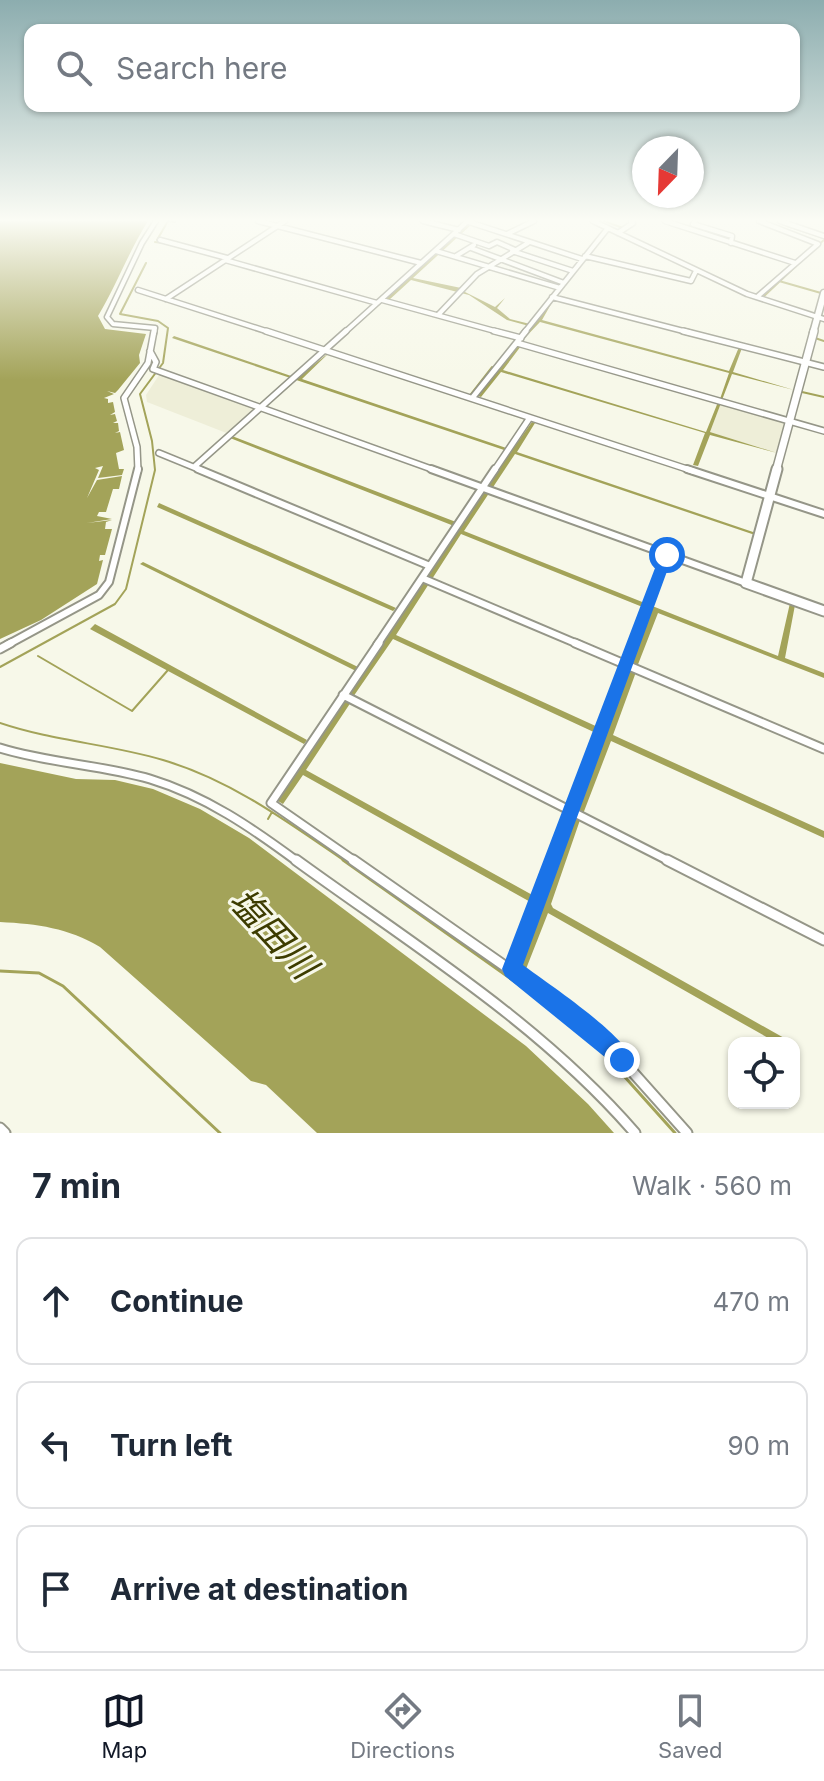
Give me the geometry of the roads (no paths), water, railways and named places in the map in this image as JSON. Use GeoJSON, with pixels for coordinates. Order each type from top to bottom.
{"type":"FeatureCollection","features":[{"type":"Feature","properties":{"kind":"street"},"geometry":{"type":"LineString","coordinates":[[0,649],[51,623],[107,586],[137,480],[137,447],[124,398],[148,363],[155,328],[113,324],[107,317],[127,274]]}},
{"type":"Feature","properties":{"kind":"street"},"geometry":{"type":"LineString","coordinates":[[166,299],[205,274]]}},
{"type":"Feature","properties":{"kind":"street"},"geometry":{"type":"LineString","coordinates":[[279,274],[438,315],[824,431]]}},
{"type":"Feature","properties":{"kind":"street"},"geometry":{"type":"LineString","coordinates":[[194,467],[329,351],[409,274]]}},
{"type":"Feature","properties":{"kind":"street"},"geometry":{"type":"LineString","coordinates":[[438,315],[479,274]]}},
{"type":"Feature","properties":{"kind":"street"},"geometry":{"type":"LineString","coordinates":[[521,274],[562,285]]}},
{"type":"Feature","properties":{"kind":"street"},"geometry":{"type":"LineString","coordinates":[[535,274],[562,285]]}},
{"type":"Feature","properties":{"kind":"street"},"geometry":{"type":"LineString","coordinates":[[473,397],[571,274]]}},
{"type":"Feature","properties":{"kind":"street"},"geometry":{"type":"LineString","coordinates":[[658,274],[691,281]]}},
{"type":"Feature","properties":{"kind":"street"},"geometry":{"type":"LineString","coordinates":[[688,287],[695,274]]}},
{"type":"Feature","properties":{"kind":"street"},"geometry":{"type":"LineString","coordinates":[[703,274],[757,297],[821,318]]}},
{"type":"Feature","properties":{"kind":"street"},"geometry":{"type":"LineString","coordinates":[[757,297],[783,274]]}},
{"type":"Feature","properties":{"kind":"street"},"geometry":{"type":"LineString","coordinates":[[138,290],[473,397]]}},
{"type":"Feature","properties":{"kind":"street"},"geometry":{"type":"LineString","coordinates":[[746,583],[805,362],[821,318],[824,293]]}},
{"type":"Feature","properties":{"kind":"street"},"geometry":{"type":"LineString","coordinates":[[552,297],[824,367]]}},
{"type":"Feature","properties":{"kind":"street"},"geometry":{"type":"LineString","coordinates":[[150,351],[157,369]]}},
{"type":"Feature","properties":{"kind":"street"},"geometry":{"type":"LineString","coordinates":[[133,384],[157,369]]}},
{"type":"Feature","properties":{"kind":"street"},"geometry":{"type":"LineString","coordinates":[[157,369],[824,611]]}},
{"type":"Feature","properties":{"kind":"street"},"geometry":{"type":"LineString","coordinates":[[473,397],[471,399],[529,419],[824,514]]}},
{"type":"Feature","properties":{"kind":"street"},"geometry":{"type":"LineString","coordinates":[[529,419],[487,489],[457,525],[430,566],[426,580],[399,612],[360,670],[347,697],[310,744],[271,803],[512,969],[594,1033],[687,1133]]}},
{"type":"Feature","properties":{"kind":"street"},"geometry":{"type":"LineString","coordinates":[[159,453],[430,566]]}},
{"type":"Feature","properties":{"kind":"street"},"geometry":{"type":"LineString","coordinates":[[512,969],[577,814],[600,732],[631,667],[667,555]]}},
{"type":"Feature","properties":{"kind":"street"},"geometry":{"type":"LineString","coordinates":[[426,580],[824,749]]}},
{"type":"Feature","properties":{"kind":"street"},"geometry":{"type":"LineString","coordinates":[[347,697],[824,940]]}},
{"type":"Feature","properties":{"kind":"street"},"geometry":{"type":"LineString","coordinates":[[0,748],[29,758],[152,780],[194,796],[240,820],[530,1030],[603,1096],[635,1133]]}},
{"type":"Feature","properties":{"kind":"street"},"geometry":{"type":"LineString","coordinates":[[0,1128],[5,1133]]}},
{"type":"Feature","properties":{"kind":"water"},"geometry":{"type":"Polygon","coordinates":[[[0,274],[120,274],[98,316],[105,329],[146,334],[139,355],[140,363],[115,393],[107,391],[114,394],[104,398],[108,399],[108,403],[113,402],[115,412],[110,415],[115,414],[117,421],[113,423],[118,423],[119,431],[115,433],[120,432],[124,450],[116,453],[119,469],[124,469],[122,475],[98,478],[103,466],[95,468],[99,470],[87,498],[97,480],[122,476],[119,489],[113,489],[106,512],[99,512],[97,516],[112,519],[87,523],[112,520],[106,522],[105,529],[112,529],[105,555],[100,555],[99,561],[103,560],[97,584],[41,620],[0,639],[0,274]]]}},
{"type":"Feature","properties":{"kind":"water"},"geometry":{"type":"Polygon","coordinates":[[[412,274],[418,274],[413,278],[466,289],[465,292],[495,307],[505,298],[497,308],[510,319],[530,324],[507,320],[469,295],[411,280],[389,300],[385,298],[412,274]]]}},
{"type":"Feature","properties":{"kind":"water"},"geometry":{"type":"Polygon","coordinates":[[[554,299],[542,320],[729,371],[739,347],[742,348],[733,372],[794,390],[732,374],[722,400],[729,373],[540,322],[520,343],[554,299]]]}},
{"type":"Feature","properties":{"kind":"water"},"geometry":{"type":"Polygon","coordinates":[[[174,336],[297,378],[330,352],[302,379],[512,450],[532,422],[535,423],[517,452],[756,533],[515,454],[464,531],[778,656],[790,603],[795,605],[785,658],[824,673],[824,678],[658,613],[637,667],[631,664],[650,610],[461,534],[396,635],[600,728],[598,734],[393,639],[353,697],[348,695],[510,452],[172,338],[174,336]]]}},
{"type":"Feature","properties":{"kind":"water"},"geometry":{"type":"Polygon","coordinates":[[[518,345],[521,346],[503,370],[706,432],[718,402],[721,403],[710,432],[777,453],[710,435],[698,466],[693,465],[705,433],[501,372],[481,397],[478,396],[518,345]]]}},
{"type":"Feature","properties":{"kind":"water"},"geometry":{"type":"Polygon","coordinates":[[[232,436],[456,522],[454,526],[230,438],[232,436]]]}},
{"type":"Feature","properties":{"kind":"water"},"geometry":{"type":"Polygon","coordinates":[[[159,503],[396,608],[393,611],[157,507],[159,503]]]}},
{"type":"Feature","properties":{"kind":"water"},"geometry":{"type":"Polygon","coordinates":[[[143,562],[358,667],[356,671],[140,564],[143,562]]]}},
{"type":"Feature","properties":{"kind":"water"},"geometry":{"type":"Polygon","coordinates":[[[95,624],[307,740],[304,744],[90,629],[95,624]]]}},
{"type":"Feature","properties":{"kind":"water"},"geometry":{"type":"Polygon","coordinates":[[[629,669],[636,672],[613,735],[824,831],[824,838],[611,741],[583,814],[578,811],[603,730],[606,730],[629,669]]]}},
{"type":"Feature","properties":{"kind":"water"},"geometry":{"type":"Polygon","coordinates":[[[345,699],[351,702],[306,770],[536,897],[534,904],[303,775],[283,804],[278,801],[345,699]]]}},
{"type":"Feature","properties":{"kind":"water","name":"塩田川"},"geometry":{"type":"Polygon","coordinates":[[[0,763],[76,779],[115,780],[153,789],[200,809],[249,838],[526,1046],[614,1133],[317,1133],[266,1085],[251,1081],[100,947],[52,928],[0,922],[0,763]]]}},
{"type":"Feature","properties":{"kind":"water"},"geometry":{"type":"Polygon","coordinates":[[[575,817],[580,820],[551,904],[553,908],[782,1037],[766,1037],[548,913],[526,969],[520,965],[542,909],[539,906],[541,900],[545,900],[575,817]]]}},
{"type":"Feature","properties":{"kind":"waterway"},"geometry":{"type":"LineString","coordinates":[[0,667],[115,604],[126,589],[155,470],[152,441],[140,394],[163,363],[168,328],[158,321],[120,314],[140,274]]}},
{"type":"Feature","properties":{"kind":"waterway"},"geometry":{"type":"LineString","coordinates":[[780,281],[788,274]]}},
{"type":"Feature","properties":{"kind":"waterway"},"geometry":{"type":"LineString","coordinates":[[763,297],[780,281]]}},
{"type":"Feature","properties":{"kind":"waterway"},"geometry":{"type":"LineString","coordinates":[[780,281],[821,293]]}},
{"type":"Feature","properties":{"kind":"waterway"},"geometry":{"type":"LineString","coordinates":[[815,338],[824,341]]}},
{"type":"Feature","properties":{"kind":"waterway"},"geometry":{"type":"LineString","coordinates":[[471,394],[492,367]]}},
{"type":"Feature","properties":{"kind":"waterway"},"geometry":{"type":"LineString","coordinates":[[802,392],[824,397]]}},
{"type":"Feature","properties":{"kind":"waterway"},"geometry":{"type":"LineString","coordinates":[[38,656],[132,711],[168,670]]}},
{"type":"Feature","properties":{"kind":"waterway"},"geometry":{"type":"LineString","coordinates":[[0,723],[188,768],[272,813]]}},
{"type":"Feature","properties":{"kind":"waterway"},"geometry":{"type":"LineString","coordinates":[[268,819],[272,813]]}},
{"type":"Feature","properties":{"kind":"waterway"},"geometry":{"type":"LineString","coordinates":[[272,813],[346,862]]}},
{"type":"Feature","properties":{"kind":"waterway"},"geometry":{"type":"LineString","coordinates":[[343,860],[552,1008],[606,1056],[675,1133]]}},
{"type":"Feature","properties":{"kind":"waterway"},"geometry":{"type":"LineString","coordinates":[[0,971],[39,973],[63,986],[220,1133]]}}]}
